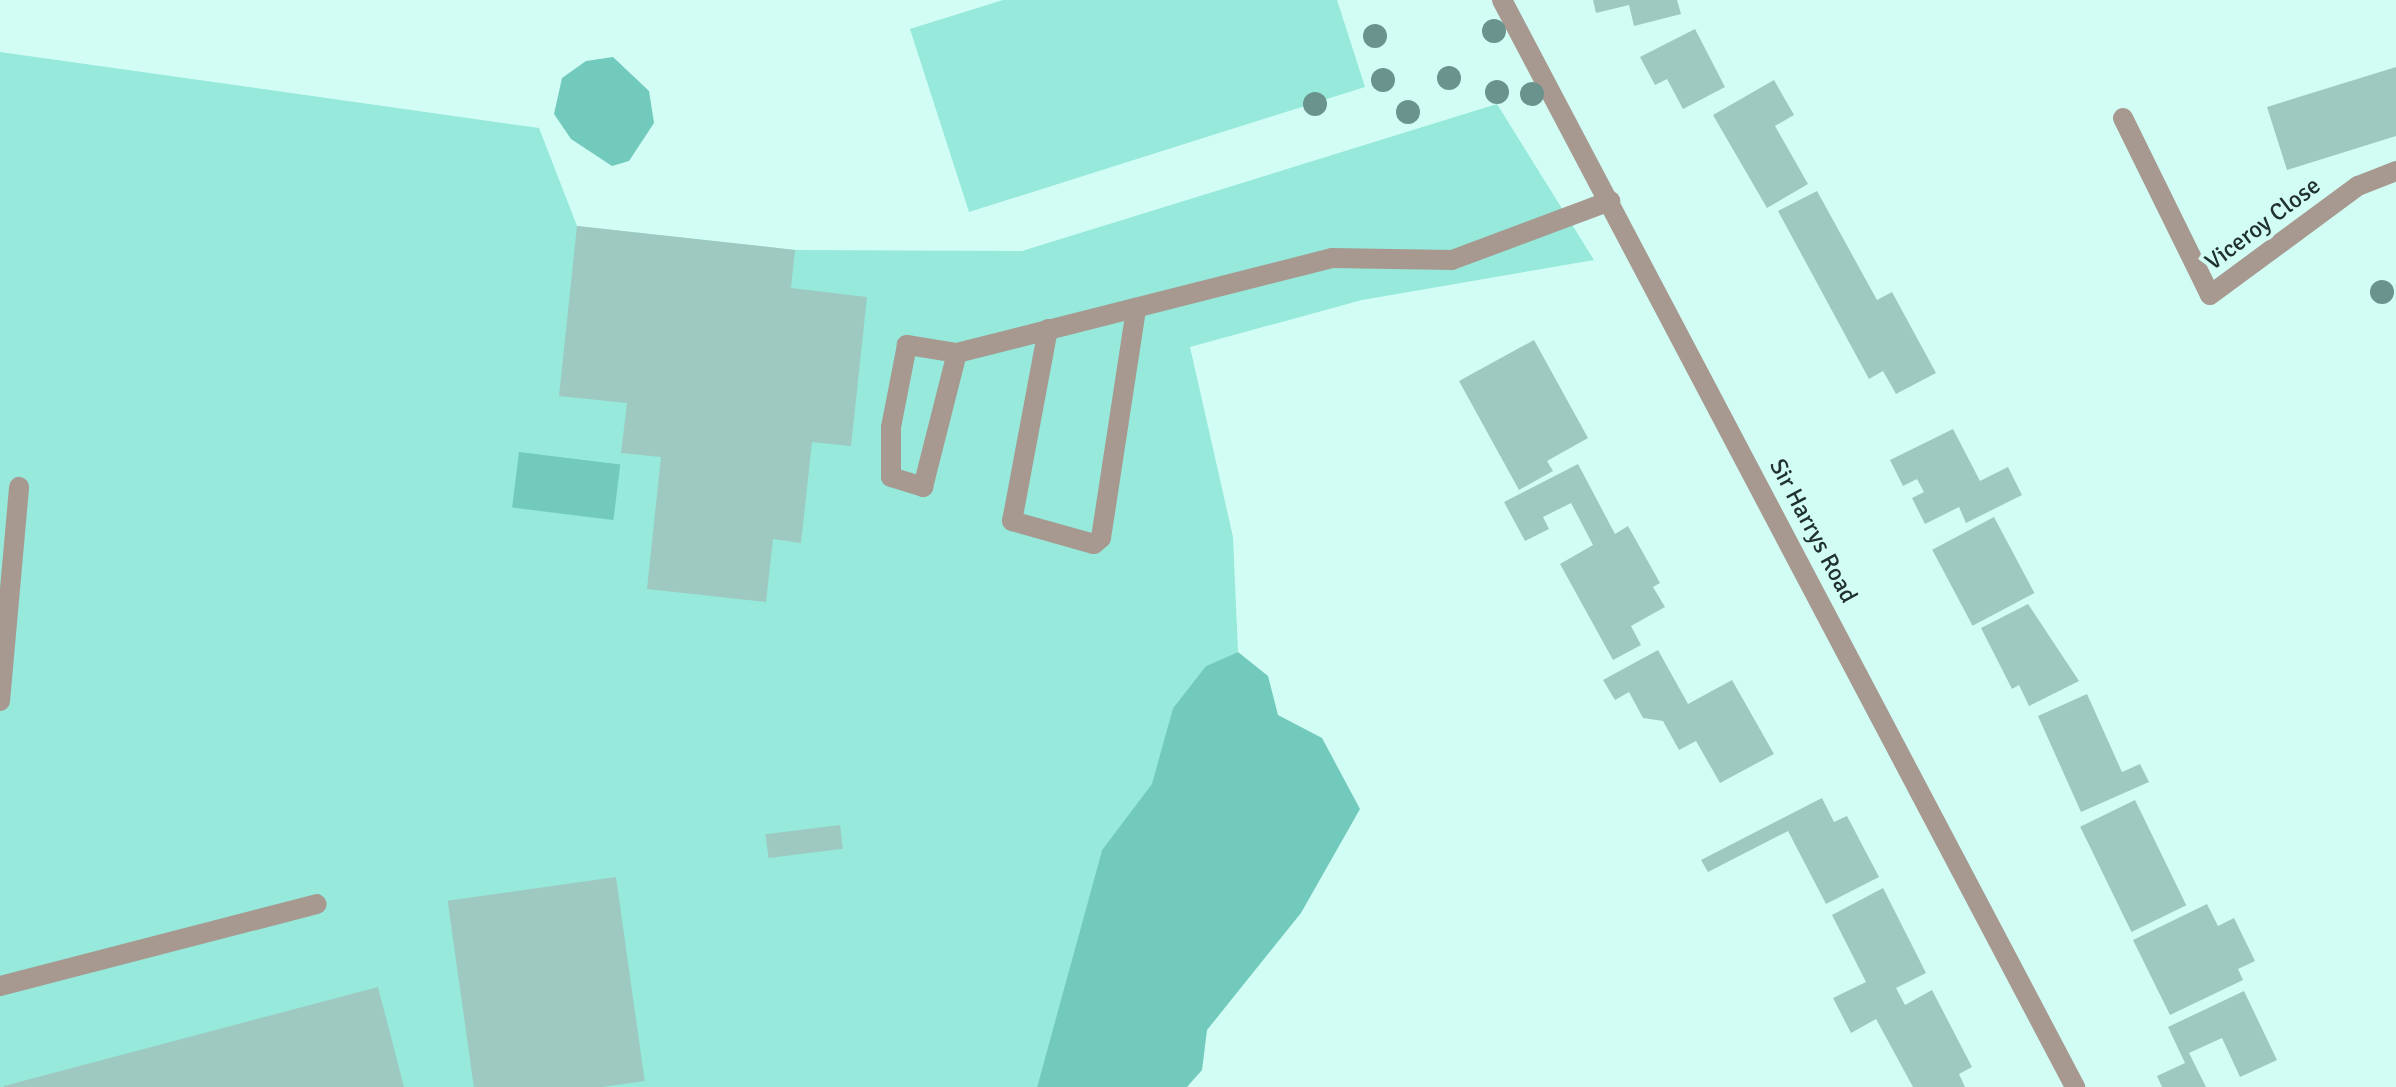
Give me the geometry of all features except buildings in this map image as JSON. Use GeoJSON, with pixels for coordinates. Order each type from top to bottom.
{"type":"FeatureCollection","features":[{"type":"Feature","properties":{"kind":"street","name":"Sir Harrys Road"},"geometry":{"type":"LineString","coordinates":[[1502,0],[2075,1087]]}},
{"type":"Feature","properties":{"kind":"street","name":"Viceroy Close"},"geometry":{"type":"LineString","coordinates":[[2123,118],[2210,295],[2358,186],[2396,171]]}},
{"type":"Feature","properties":{"kind":"street"},"geometry":{"type":"LineString","coordinates":[[957,353],[923,487],[891,477],[891,427],[907,345],[957,353],[1332,258],[1452,260],[1610,201]]}},
{"type":"Feature","properties":{"kind":"street"},"geometry":{"type":"LineString","coordinates":[[1048,329],[1012,521],[1094,544],[1101,538],[1136,308]]}},
{"type":"Feature","properties":{"kind":"street"},"geometry":{"type":"LineString","coordinates":[[0,701],[19,487]]}},
{"type":"Feature","properties":{"kind":"street"},"geometry":{"type":"LineString","coordinates":[[0,986],[317,904]]}},
{"type":"Feature","properties":{"kind":"shaded area"},"geometry":{"type":"Polygon","coordinates":[[[1003,0],[1337,0],[1365,87],[969,212],[910,29],[1003,0]]]}},
{"type":"Feature","properties":{"kind":"shaded area"},"geometry":{"type":"Polygon","coordinates":[[[0,52],[539,128],[577,226],[795,250],[1022,251],[1497,104],[1594,260],[1362,300],[1190,347],[1233,537],[1238,652],[1206,666],[1173,708],[1153,784],[1102,850],[1037,1087],[0,1087],[0,52]]]}},
{"type":"Feature","properties":{"kind":"shaded area"},"geometry":{"type":"Polygon","coordinates":[[[613,57],[649,91],[654,123],[629,161],[612,166],[571,139],[554,114],[562,78],[586,61],[613,57]]]}},
{"type":"Feature","properties":{"kind":"shaded area"},"geometry":{"type":"Polygon","coordinates":[[[519,452],[620,464],[613,520],[512,508],[519,452]]]}},
{"type":"Feature","properties":{"kind":"shaded area"},"geometry":{"type":"Polygon","coordinates":[[[1238,652],[1268,676],[1278,715],[1322,738],[1360,809],[1301,913],[1207,1030],[1202,1070],[1187,1087],[1037,1087],[1102,850],[1152,784],[1173,708],[1206,666],[1238,652]]]}}]}
